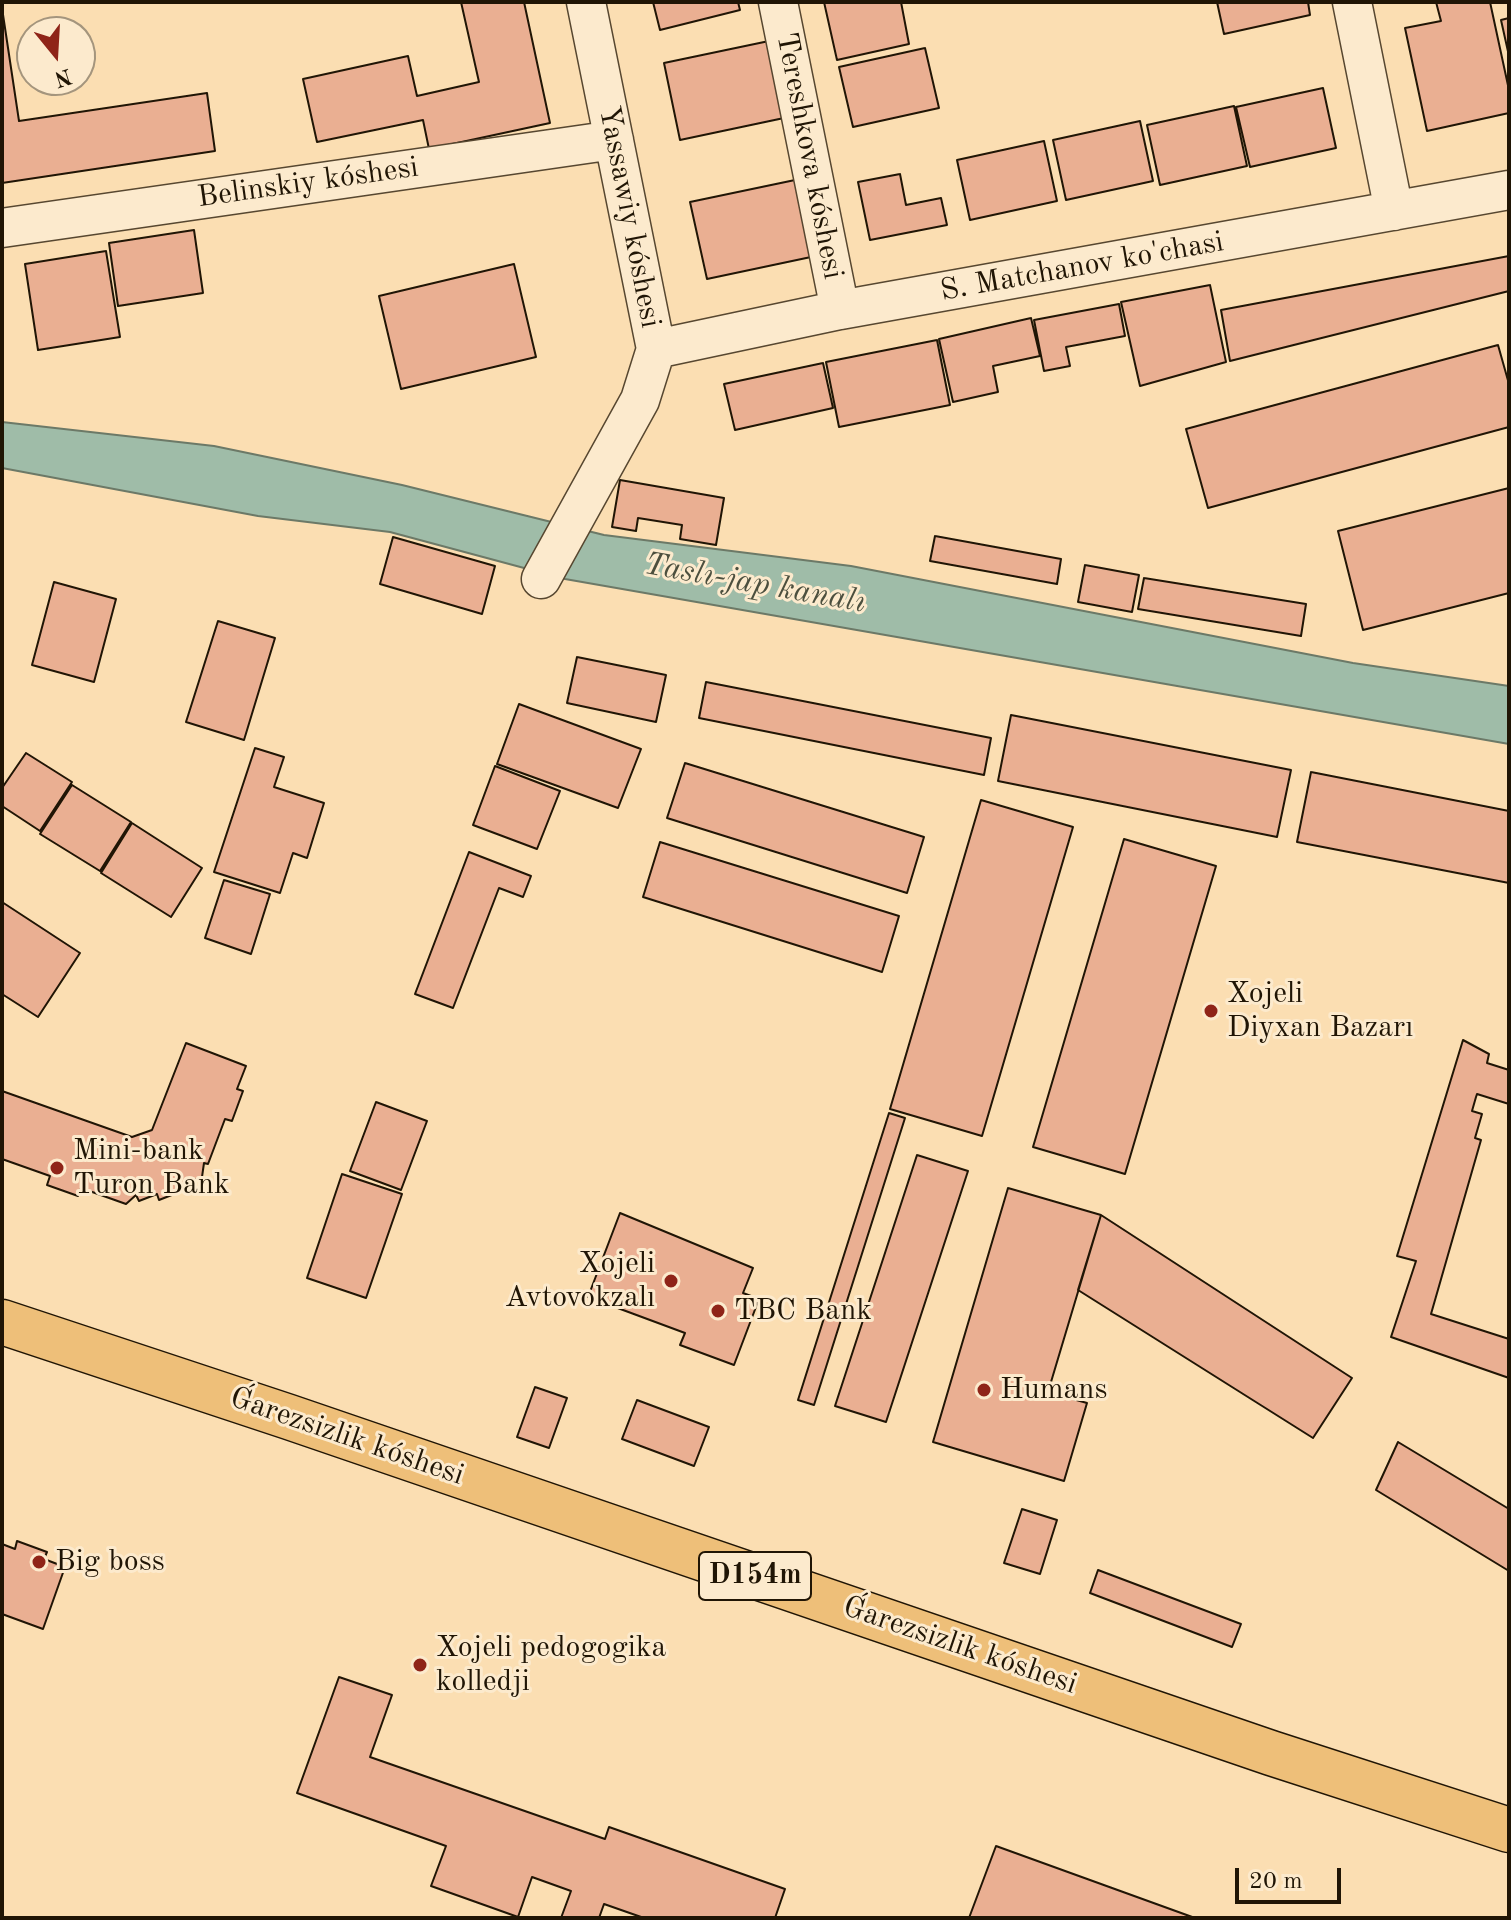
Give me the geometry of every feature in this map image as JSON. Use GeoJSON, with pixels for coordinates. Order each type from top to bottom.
{"type":"FeatureCollection","features":[{"type":"Feature","properties":{"kind":"main road","name":"Ǵarezsizlik kóshesi"},"geometry":{"type":"LineString","coordinates":[[2,1322],[1509,1830]]}},
{"type":"Feature","properties":{"kind":"street","name":"Yassawiy kóshesi"},"geometry":{"type":"LineString","coordinates":[[541,579],[581,512],[640,400],[656,349],[586,2]]}},
{"type":"Feature","properties":{"kind":"street","name":"Tereshkova kóshesi"},"geometry":{"type":"LineString","coordinates":[[778,2],[840,310]]}},
{"type":"Feature","properties":{"kind":"street"},"geometry":{"type":"LineString","coordinates":[[1352,2],[1394,211]]}},
{"type":"Feature","properties":{"kind":"street","name":"Belinskiy kóshesi"},"geometry":{"type":"LineString","coordinates":[[2,228],[614,140]]}},
{"type":"Feature","properties":{"kind":"street","name":"S. Matchanov ko'chasi"},"geometry":{"type":"LineString","coordinates":[[656,349],[840,310],[1509,190]]}},
{"type":"Feature","properties":{"kind":"water","name":"Taslı-jap kanalı"},"geometry":{"type":"Polygon","coordinates":[[[2,422],[214,446],[402,485],[604,535],[851,566],[1353,663],[1509,686],[1509,744],[565,579],[390,532],[258,516],[2,468],[2,422]]]}},
{"type":"Feature","properties":{"kind":"building"},"geometry":{"type":"Polygon","coordinates":[[[461,2],[524,2],[550,123],[429,149],[423,120],[317,142],[303,79],[408,56],[417,96],[479,82],[461,2]]]}},
{"type":"Feature","properties":{"kind":"building"},"geometry":{"type":"Polygon","coordinates":[[[653,2],[738,2],[740,10],[660,30],[653,2]]]}},
{"type":"Feature","properties":{"kind":"building"},"geometry":{"type":"Polygon","coordinates":[[[824,2],[901,2],[909,44],[837,60],[824,2]]]}},
{"type":"Feature","properties":{"kind":"building"},"geometry":{"type":"Polygon","coordinates":[[[1217,2],[1308,2],[1310,15],[1224,34],[1217,2]]]}},
{"type":"Feature","properties":{"kind":"building"},"geometry":{"type":"Polygon","coordinates":[[[1436,2],[1490,2],[1509,90],[1509,113],[1427,131],[1405,28],[1441,21],[1436,2]]]}},
{"type":"Feature","properties":{"kind":"building"},"geometry":{"type":"Polygon","coordinates":[[[2,8],[19,121],[207,93],[215,151],[2,183],[2,8]]]}},
{"type":"Feature","properties":{"kind":"building"},"geometry":{"type":"Polygon","coordinates":[[[1509,18],[1509,56],[1501,20],[1509,18]]]}},
{"type":"Feature","properties":{"kind":"building"},"geometry":{"type":"Polygon","coordinates":[[[769,41],[784,118],[680,140],[664,63],[769,41]]]}},
{"type":"Feature","properties":{"kind":"building"},"geometry":{"type":"Polygon","coordinates":[[[925,48],[939,108],[853,127],[839,67],[925,48]]]}},
{"type":"Feature","properties":{"kind":"building"},"geometry":{"type":"Polygon","coordinates":[[[1323,88],[1336,148],[1250,167],[1236,107],[1323,88]]]}},
{"type":"Feature","properties":{"kind":"building"},"geometry":{"type":"Polygon","coordinates":[[[1234,106],[1247,166],[1160,185],[1147,125],[1234,106]]]}},
{"type":"Feature","properties":{"kind":"building"},"geometry":{"type":"Polygon","coordinates":[[[1140,121],[1153,181],[1066,200],[1053,140],[1140,121]]]}},
{"type":"Feature","properties":{"kind":"building"},"geometry":{"type":"Polygon","coordinates":[[[1044,141],[1057,201],[970,220],[957,160],[1044,141]]]}},
{"type":"Feature","properties":{"kind":"building"},"geometry":{"type":"Polygon","coordinates":[[[900,174],[906,205],[941,198],[947,225],[870,240],[858,182],[900,174]]]}},
{"type":"Feature","properties":{"kind":"building"},"geometry":{"type":"Polygon","coordinates":[[[795,180],[811,257],[707,279],[690,202],[795,180]]]}},
{"type":"Feature","properties":{"kind":"building"},"geometry":{"type":"Polygon","coordinates":[[[194,230],[203,293],[118,306],[109,243],[194,230]]]}},
{"type":"Feature","properties":{"kind":"building"},"geometry":{"type":"Polygon","coordinates":[[[106,251],[120,337],[38,350],[25,264],[106,251]]]}},
{"type":"Feature","properties":{"kind":"building"},"geometry":{"type":"Polygon","coordinates":[[[1509,256],[1509,291],[1230,361],[1221,310],[1509,256]]]}},
{"type":"Feature","properties":{"kind":"building"},"geometry":{"type":"Polygon","coordinates":[[[514,264],[536,357],[401,389],[379,296],[514,264]]]}},
{"type":"Feature","properties":{"kind":"building"},"geometry":{"type":"Polygon","coordinates":[[[1210,285],[1226,362],[1140,386],[1121,302],[1210,285]]]}},
{"type":"Feature","properties":{"kind":"building"},"geometry":{"type":"Polygon","coordinates":[[[1119,304],[1125,336],[1066,347],[1070,366],[1044,371],[1034,320],[1119,304]]]}},
{"type":"Feature","properties":{"kind":"building"},"geometry":{"type":"Polygon","coordinates":[[[1031,318],[1040,356],[993,366],[998,392],[953,402],[939,339],[1031,318]]]}},
{"type":"Feature","properties":{"kind":"building"},"geometry":{"type":"Polygon","coordinates":[[[937,340],[950,405],[839,427],[826,362],[937,340]]]}},
{"type":"Feature","properties":{"kind":"building"},"geometry":{"type":"Polygon","coordinates":[[[1498,345],[1509,384],[1509,427],[1208,508],[1186,429],[1498,345]]]}},
{"type":"Feature","properties":{"kind":"building"},"geometry":{"type":"Polygon","coordinates":[[[823,363],[833,408],[735,430],[724,384],[823,363]]]}},
{"type":"Feature","properties":{"kind":"building"},"geometry":{"type":"Polygon","coordinates":[[[620,480],[724,498],[716,545],[680,539],[682,525],[638,518],[636,531],[612,527],[620,480]]]}},
{"type":"Feature","properties":{"kind":"building"},"geometry":{"type":"Polygon","coordinates":[[[1509,488],[1509,593],[1363,630],[1338,531],[1509,488]]]}},
{"type":"Feature","properties":{"kind":"building"},"geometry":{"type":"Polygon","coordinates":[[[935,536],[1061,559],[1057,584],[930,561],[935,536]]]}},
{"type":"Feature","properties":{"kind":"building"},"geometry":{"type":"Polygon","coordinates":[[[393,537],[495,566],[482,614],[380,584],[393,537]]]}},
{"type":"Feature","properties":{"kind":"building"},"geometry":{"type":"Polygon","coordinates":[[[1085,565],[1139,575],[1132,612],[1078,602],[1085,565]]]}},
{"type":"Feature","properties":{"kind":"building"},"geometry":{"type":"Polygon","coordinates":[[[1144,578],[1306,604],[1301,636],[1138,609],[1144,578]]]}},
{"type":"Feature","properties":{"kind":"building"},"geometry":{"type":"Polygon","coordinates":[[[54,582],[116,599],[94,682],[32,665],[54,582]]]}},
{"type":"Feature","properties":{"kind":"building"},"geometry":{"type":"Polygon","coordinates":[[[218,621],[275,638],[244,740],[186,722],[218,621]]]}},
{"type":"Feature","properties":{"kind":"building"},"geometry":{"type":"Polygon","coordinates":[[[577,657],[666,675],[656,722],[567,703],[577,657]]]}},
{"type":"Feature","properties":{"kind":"building"},"geometry":{"type":"Polygon","coordinates":[[[706,682],[991,738],[984,775],[699,718],[706,682]]]}},
{"type":"Feature","properties":{"kind":"building"},"geometry":{"type":"Polygon","coordinates":[[[519,704],[641,749],[618,808],[497,764],[519,704]]]}},
{"type":"Feature","properties":{"kind":"building"},"geometry":{"type":"Polygon","coordinates":[[[1011,715],[1291,770],[1277,837],[998,781],[1011,715]]]}},
{"type":"Feature","properties":{"kind":"building"},"geometry":{"type":"Polygon","coordinates":[[[255,748],[284,757],[274,787],[324,803],[307,858],[293,853],[280,893],[214,872],[255,748]]]}},
{"type":"Feature","properties":{"kind":"building"},"geometry":{"type":"Polygon","coordinates":[[[26,753],[72,782],[40,831],[2,806],[2,788],[26,753]]]}},
{"type":"Feature","properties":{"kind":"building"},"geometry":{"type":"Polygon","coordinates":[[[685,763],[924,837],[907,893],[667,818],[685,763]]]}},
{"type":"Feature","properties":{"kind":"building"},"geometry":{"type":"Polygon","coordinates":[[[495,766],[560,791],[537,849],[473,825],[495,766]]]}},
{"type":"Feature","properties":{"kind":"building"},"geometry":{"type":"Polygon","coordinates":[[[1311,772],[1509,811],[1509,883],[1297,842],[1311,772]]]}},
{"type":"Feature","properties":{"kind":"building"},"geometry":{"type":"Polygon","coordinates":[[[72,785],[131,822],[100,871],[40,834],[72,785]]]}},
{"type":"Feature","properties":{"kind":"building"},"geometry":{"type":"Polygon","coordinates":[[[981,800],[1073,827],[982,1136],[890,1109],[981,800]]]}},
{"type":"Feature","properties":{"kind":"building"},"geometry":{"type":"Polygon","coordinates":[[[132,823],[202,868],[171,917],[101,873],[132,823]]]}},
{"type":"Feature","properties":{"kind":"building"},"geometry":{"type":"Polygon","coordinates":[[[1124,839],[1216,866],[1125,1174],[1033,1147],[1124,839]]]}},
{"type":"Feature","properties":{"kind":"building"},"geometry":{"type":"Polygon","coordinates":[[[660,842],[899,916],[882,972],[643,897],[660,842]]]}},
{"type":"Feature","properties":{"kind":"building"},"geometry":{"type":"Polygon","coordinates":[[[469,852],[531,876],[523,897],[499,888],[453,1008],[415,994],[469,852]]]}},
{"type":"Feature","properties":{"kind":"building"},"geometry":{"type":"Polygon","coordinates":[[[224,880],[270,894],[251,954],[205,938],[224,880]]]}},
{"type":"Feature","properties":{"kind":"building"},"geometry":{"type":"Polygon","coordinates":[[[2,902],[80,953],[38,1017],[2,994],[2,902]]]}},
{"type":"Feature","properties":{"kind":"building"},"geometry":{"type":"Polygon","coordinates":[[[1463,1040],[1489,1054],[1487,1063],[1509,1070],[1509,1104],[1477,1094],[1472,1111],[1482,1114],[1475,1138],[1481,1140],[1431,1314],[1509,1339],[1509,1378],[1391,1337],[1416,1261],[1397,1256],[1463,1040]]]}},
{"type":"Feature","properties":{"kind":"building"},"geometry":{"type":"Polygon","coordinates":[[[186,1043],[246,1066],[237,1089],[243,1091],[232,1121],[225,1119],[208,1164],[204,1163],[202,1177],[185,1184],[187,1189],[159,1200],[157,1194],[139,1201],[136,1195],[126,1204],[81,1188],[78,1196],[47,1185],[50,1176],[2,1159],[2,1091],[132,1137],[152,1130],[186,1043]]]}},
{"type":"Feature","properties":{"kind":"building"},"geometry":{"type":"Polygon","coordinates":[[[376,1102],[427,1121],[401,1190],[350,1171],[376,1102]]]}},
{"type":"Feature","properties":{"kind":"building"},"geometry":{"type":"Polygon","coordinates":[[[889,1113],[905,1118],[814,1405],[798,1400],[889,1113]]]}},
{"type":"Feature","properties":{"kind":"building"},"geometry":{"type":"Polygon","coordinates":[[[917,1155],[968,1171],[886,1422],[835,1406],[917,1155]]]}},
{"type":"Feature","properties":{"kind":"building"},"geometry":{"type":"Polygon","coordinates":[[[342,1174],[402,1194],[366,1298],[307,1278],[342,1174]]]}},
{"type":"Feature","properties":{"kind":"building"},"geometry":{"type":"Polygon","coordinates":[[[1008,1188],[1101,1215],[1048,1392],[1087,1403],[1064,1481],[933,1442],[1008,1188]]]}},
{"type":"Feature","properties":{"kind":"building","name":"Xojeli Avtovokzalı"},"geometry":{"type":"Polygon","coordinates":[[[620,1213],[753,1268],[743,1293],[759,1299],[734,1365],[680,1345],[685,1333],[588,1297],[620,1213]]]}},
{"type":"Feature","properties":{"kind":"building"},"geometry":{"type":"Polygon","coordinates":[[[1101,1215],[1352,1378],[1313,1438],[1078,1290],[1101,1215]]]}},
{"type":"Feature","properties":{"kind":"building"},"geometry":{"type":"Polygon","coordinates":[[[535,1387],[567,1398],[549,1448],[517,1437],[535,1387]]]}},
{"type":"Feature","properties":{"kind":"building"},"geometry":{"type":"Polygon","coordinates":[[[637,1400],[709,1427],[694,1466],[622,1439],[637,1400]]]}},
{"type":"Feature","properties":{"kind":"building"},"geometry":{"type":"Polygon","coordinates":[[[1398,1442],[1509,1509],[1509,1571],[1376,1490],[1398,1442]]]}},
{"type":"Feature","properties":{"kind":"building"},"geometry":{"type":"Polygon","coordinates":[[[1022,1509],[1057,1520],[1040,1574],[1004,1563],[1022,1509]]]}},
{"type":"Feature","properties":{"kind":"building"},"geometry":{"type":"Polygon","coordinates":[[[17,1541],[47,1552],[44,1559],[65,1567],[43,1629],[2,1614],[2,1544],[15,1549],[17,1541]]]}},
{"type":"Feature","properties":{"kind":"building"},"geometry":{"type":"Polygon","coordinates":[[[1098,1570],[1241,1624],[1232,1647],[1090,1593],[1098,1570]]]}},
{"type":"Feature","properties":{"kind":"building"},"geometry":{"type":"Polygon","coordinates":[[[339,1677],[392,1695],[370,1757],[605,1839],[609,1827],[785,1889],[775,1918],[644,1918],[604,1904],[599,1918],[561,1918],[571,1891],[532,1877],[518,1917],[431,1886],[446,1846],[297,1793],[339,1677]]]}},
{"type":"Feature","properties":{"kind":"building"},"geometry":{"type":"Polygon","coordinates":[[[996,1846],[1195,1918],[969,1918],[996,1846]]]}},
{"type":"Feature","properties":{"kind":"place","name":"Xojeli Diyxan Bazarı"},"geometry":{"type":"Point","coordinates":[1211,1011]}},
{"type":"Feature","properties":{"kind":"place","name":"Mini-bank Turon Bank"},"geometry":{"type":"Point","coordinates":[57,1168]}},
{"type":"Feature","properties":{"kind":"place","name":"Xojeli Avtovokzalı"},"geometry":{"type":"Point","coordinates":[671,1281]}},
{"type":"Feature","properties":{"kind":"place","name":"TBC Bank"},"geometry":{"type":"Point","coordinates":[718,1311]}},
{"type":"Feature","properties":{"kind":"place","name":"Humans"},"geometry":{"type":"Point","coordinates":[984,1390]}},
{"type":"Feature","properties":{"kind":"place","name":"Big boss"},"geometry":{"type":"Point","coordinates":[39,1562]}},
{"type":"Feature","properties":{"kind":"place","name":"Xojeli pedogogika kolledji"},"geometry":{"type":"Point","coordinates":[420,1665]}}]}
